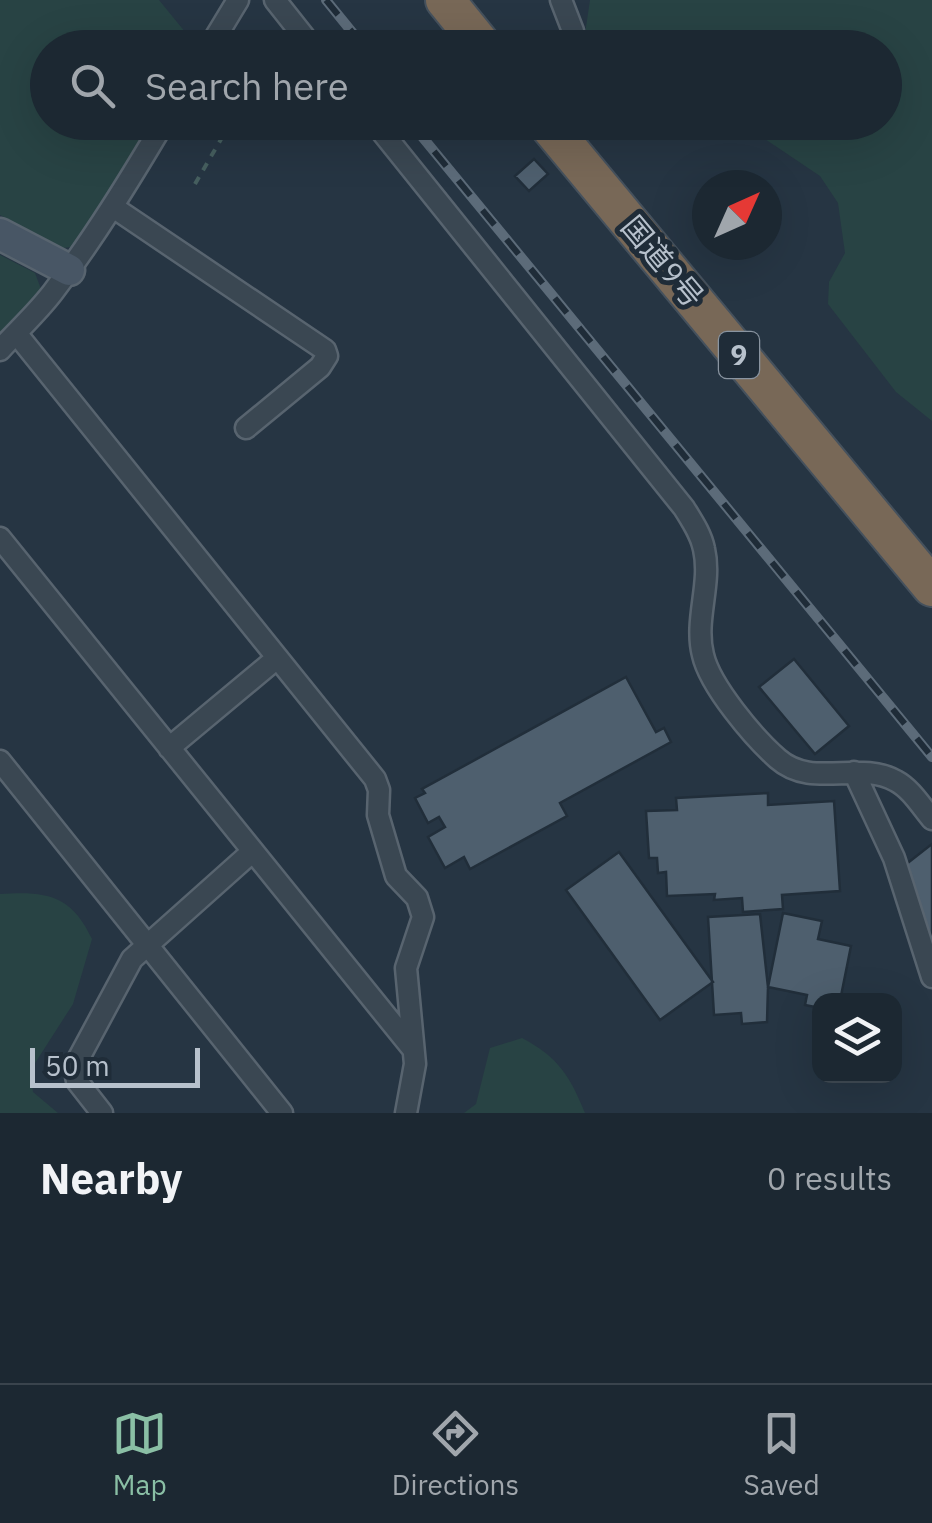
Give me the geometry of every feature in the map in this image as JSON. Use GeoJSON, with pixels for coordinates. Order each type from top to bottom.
{"type":"FeatureCollection","features":[{"type":"Feature","properties":{"kind":"highway"},"geometry":{"type":"LineString","coordinates":[[446,0],[470,30]]}},
{"type":"Feature","properties":{"kind":"highway","name":"国道9号"},"geometry":{"type":"LineString","coordinates":[[561,140],[932,587]]}},
{"type":"Feature","properties":{"kind":"street"},"geometry":{"type":"LineString","coordinates":[[220,30],[238,0]]}},
{"type":"Feature","properties":{"kind":"street"},"geometry":{"type":"LineString","coordinates":[[275,0],[299,30]]}},
{"type":"Feature","properties":{"kind":"street"},"geometry":{"type":"LineString","coordinates":[[561,0],[573,30]]}},
{"type":"Feature","properties":{"kind":"street"},"geometry":{"type":"LineString","coordinates":[[0,350],[69,270],[153,140]]}},
{"type":"Feature","properties":{"kind":"street"},"geometry":{"type":"LineString","coordinates":[[388,140],[690,518],[704,547],[706,565],[702,654],[718,687],[783,764],[814,774],[876,773],[896,781],[932,819]]}},
{"type":"Feature","properties":{"kind":"street"},"geometry":{"type":"LineString","coordinates":[[113,207],[325,350],[327,356],[320,367],[246,428]]}},
{"type":"Feature","properties":{"kind":"street"},"geometry":{"type":"LineString","coordinates":[[0,234],[69,270]]}},
{"type":"Feature","properties":{"kind":"street"},"geometry":{"type":"LineString","coordinates":[[16,333],[375,779],[379,790],[378,815],[396,876],[421,906],[423,918],[406,968],[414,1082],[406,1113]]}},
{"type":"Feature","properties":{"kind":"street"},"geometry":{"type":"LineString","coordinates":[[0,538],[412,1048]]}},
{"type":"Feature","properties":{"kind":"street"},"geometry":{"type":"LineString","coordinates":[[169,748],[277,658]]}},
{"type":"Feature","properties":{"kind":"street"},"geometry":{"type":"LineString","coordinates":[[0,761],[282,1113]]}},
{"type":"Feature","properties":{"kind":"street"},"geometry":{"type":"LineString","coordinates":[[854,772],[894,858],[932,977]]}},
{"type":"Feature","properties":{"kind":"street"},"geometry":{"type":"LineString","coordinates":[[102,1113],[76,1081],[74,1066],[132,959],[253,851]]}},
{"type":"Feature","properties":{"kind":"path"},"geometry":{"type":"LineString","coordinates":[[195,184],[221,140]]}},
{"type":"Feature","properties":{"kind":"green space"},"geometry":{"type":"Polygon","coordinates":[[[0,0],[159,0],[183,30],[30,30],[30,140],[144,140],[79,246],[63,248],[0,215],[0,0]]]}},
{"type":"Feature","properties":{"kind":"green space"},"geometry":{"type":"Polygon","coordinates":[[[590,0],[932,0],[932,421],[896,392],[828,304],[829,282],[845,253],[838,203],[820,176],[766,140],[902,140],[902,30],[586,30],[590,0]]]}},
{"type":"Feature","properties":{"kind":"green space"},"geometry":{"type":"Polygon","coordinates":[[[0,255],[35,273],[41,289],[0,335],[0,255]]]}},
{"type":"Feature","properties":{"kind":"green space"},"geometry":{"type":"Polygon","coordinates":[[[30,893],[55,898],[75,913],[92,939],[73,1004],[30,1071],[33,1092],[58,1113],[0,1113],[0,894],[30,893]]]}},
{"type":"Feature","properties":{"kind":"green space"},"geometry":{"type":"Polygon","coordinates":[[[522,1038],[561,1069],[585,1113],[464,1113],[476,1104],[490,1048],[522,1038]]]}},
{"type":"Feature","properties":{"kind":"building"},"geometry":{"type":"Polygon","coordinates":[[[534,159],[548,174],[529,191],[515,176],[534,159]]]}},
{"type":"Feature","properties":{"kind":"building"},"geometry":{"type":"Polygon","coordinates":[[[794,659],[849,726],[815,754],[759,687],[794,659]]]}},
{"type":"Feature","properties":{"kind":"building"},"geometry":{"type":"Polygon","coordinates":[[[626,677],[656,732],[664,728],[671,742],[560,803],[567,816],[470,869],[464,857],[445,868],[428,837],[445,827],[439,817],[428,823],[415,798],[425,793],[422,789],[626,677]]]}},
{"type":"Feature","properties":{"kind":"building"},"geometry":{"type":"Polygon","coordinates":[[[768,793],[768,805],[834,801],[840,891],[782,895],[783,909],[743,912],[742,898],[714,900],[715,894],[667,896],[666,872],[658,873],[657,858],[649,858],[646,811],[677,810],[676,798],[768,793]]]}},
{"type":"Feature","properties":{"kind":"building"},"geometry":{"type":"Polygon","coordinates":[[[932,844],[932,947],[900,869],[932,844]]]}},
{"type":"Feature","properties":{"kind":"building"},"geometry":{"type":"Polygon","coordinates":[[[619,852],[713,982],[660,1020],[566,890],[619,852]]]}},
{"type":"Feature","properties":{"kind":"building"},"geometry":{"type":"Polygon","coordinates":[[[783,913],[822,921],[818,939],[851,946],[842,993],[812,993],[812,1006],[805,1005],[807,995],[768,987],[783,913]]]}},
{"type":"Feature","properties":{"kind":"building"},"geometry":{"type":"Polygon","coordinates":[[[760,914],[768,987],[767,1022],[742,1024],[741,1013],[714,1015],[708,917],[760,914]]]}},
{"type":"Feature","properties":{"kind":"railway"},"geometry":{"type":"LineString","coordinates":[[326,0],[350,30]]}},
{"type":"Feature","properties":{"kind":"railway"},"geometry":{"type":"LineString","coordinates":[[425,140],[932,757]]}}]}
